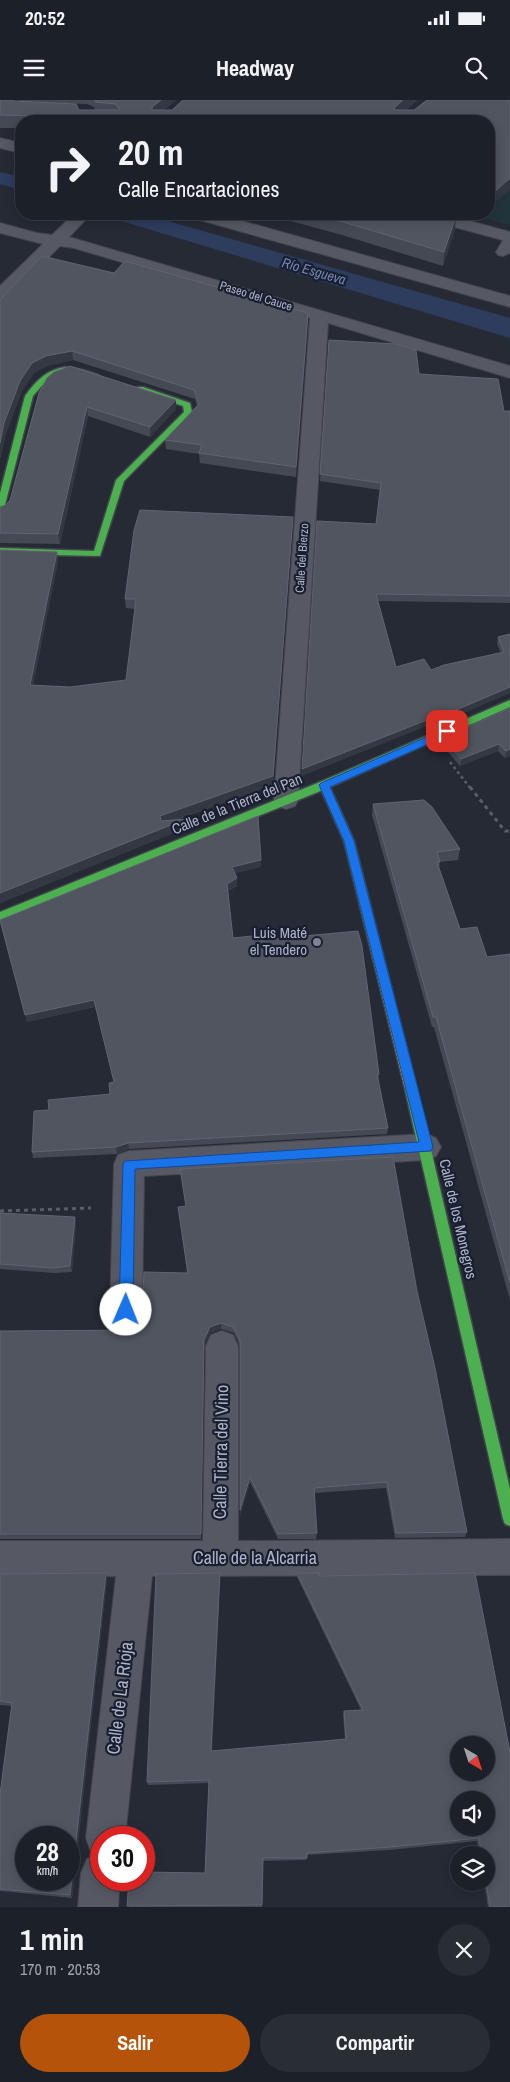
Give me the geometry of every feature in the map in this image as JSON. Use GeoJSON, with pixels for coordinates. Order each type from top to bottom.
{"type":"FeatureCollection","features":[{"type":"Feature","properties":{"kind":"street"},"geometry":{"type":"LineString","coordinates":[[0,143],[15,147]]}},
{"type":"Feature","properties":{"kind":"street"},"geometry":{"type":"LineString","coordinates":[[0,296],[77,220]]}},
{"type":"Feature","properties":{"kind":"street"},"geometry":{"type":"LineString","coordinates":[[220,220],[510,302]]}},
{"type":"Feature","properties":{"kind":"street"},"geometry":{"type":"LineString","coordinates":[[444,220],[508,243]]}},
{"type":"Feature","properties":{"kind":"street","name":"Paseo del Cauce"},"geometry":{"type":"LineString","coordinates":[[0,228],[36,238],[76,243],[510,372]]}},
{"type":"Feature","properties":{"kind":"street","name":"Calle del Bierzo"},"geometry":{"type":"LineString","coordinates":[[286,800],[319,315]]}},
{"type":"Feature","properties":{"kind":"street"},"geometry":{"type":"LineString","coordinates":[[0,509],[29,396],[40,380],[57,371],[72,368],[108,379]]}},
{"type":"Feature","properties":{"kind":"street"},"geometry":{"type":"LineString","coordinates":[[0,551],[97,554],[120,480],[188,412],[187,404],[125,385]]}},
{"type":"Feature","properties":{"kind":"street","name":"Calle de la Tierra del Pan"},"geometry":{"type":"LineString","coordinates":[[0,916],[324,785],[510,703]]}},
{"type":"Feature","properties":{"kind":"street","name":"Calle de los Monegros"},"geometry":{"type":"LineString","coordinates":[[324,785],[349,841],[426,1147],[510,1519]]}},
{"type":"Feature","properties":{"kind":"street"},"geometry":{"type":"LineString","coordinates":[[126,1310],[129,1164],[426,1147]]}},
{"type":"Feature","properties":{"kind":"street","name":"Calle Tierra del Vino"},"geometry":{"type":"LineString","coordinates":[[220,1558],[222,1346]]}},
{"type":"Feature","properties":{"kind":"street","name":"Calle de la Alcarria"},"geometry":{"type":"LineString","coordinates":[[0,1559],[510,1557]]}},
{"type":"Feature","properties":{"kind":"street","name":"Calle de La Rioja"},"geometry":{"type":"LineString","coordinates":[[106,1826],[136,1558]]}},
{"type":"Feature","properties":{"kind":"street"},"geometry":{"type":"LineString","coordinates":[[98,1907],[99,1891]]}},
{"type":"Feature","properties":{"kind":"path"},"geometry":{"type":"LineString","coordinates":[[432,738],[505,831],[510,831]]}},
{"type":"Feature","properties":{"kind":"path"},"geometry":{"type":"LineString","coordinates":[[0,1211],[127,1207]]}},
{"type":"Feature","properties":{"kind":"shaded area"},"geometry":{"type":"Polygon","coordinates":[[[510,189],[510,225],[491,220],[495,220],[495,203],[510,189]]]}},
{"type":"Feature","properties":{"kind":"water"},"geometry":{"type":"Polygon","coordinates":[[[0,172],[15,176],[15,188],[0,184],[0,172]]]}},
{"type":"Feature","properties":{"kind":"water","name":"Río Esgueva"},"geometry":{"type":"Polygon","coordinates":[[[118,220],[164,220],[510,318],[510,338],[118,220]]]}},
{"type":"Feature","properties":{"kind":"building"},"geometry":{"type":"Polygon","coordinates":[[[0,100],[76,104],[79,110],[120,110],[116,104],[95,102],[95,100],[161,100],[152,107],[152,110],[172,110],[183,100],[403,100],[394,110],[414,110],[427,100],[510,100],[510,178],[495,192],[495,115],[0,115],[0,100]]]}},
{"type":"Feature","properties":{"kind":"building"},"geometry":{"type":"Polygon","coordinates":[[[336,220],[455,220],[444,252],[336,220]]]}},
{"type":"Feature","properties":{"kind":"building"},"geometry":{"type":"Polygon","coordinates":[[[42,256],[114,273],[125,261],[308,313],[296,467],[199,453],[202,445],[165,440],[199,404],[194,390],[72,351],[46,356],[32,363],[20,381],[4,423],[0,443],[0,300],[42,256]]]}},
{"type":"Feature","properties":{"kind":"building"},"geometry":{"type":"Polygon","coordinates":[[[329,340],[397,344],[416,350],[419,374],[498,379],[504,411],[510,411],[510,596],[376,594],[396,667],[424,659],[431,670],[444,665],[504,652],[498,637],[510,634],[510,687],[428,722],[427,720],[302,769],[317,521],[376,524],[381,483],[320,474],[329,340]]]}},
{"type":"Feature","properties":{"kind":"building"},"geometry":{"type":"Polygon","coordinates":[[[70,366],[176,400],[150,427],[87,407],[58,534],[0,533],[0,507],[6,505],[10,500],[39,393],[47,378],[54,372],[70,366]]]}},
{"type":"Feature","properties":{"kind":"building"},"geometry":{"type":"Polygon","coordinates":[[[140,510],[293,517],[273,776],[160,816],[161,821],[186,819],[0,893],[0,550],[57,552],[30,685],[70,687],[126,680],[136,599],[125,599],[134,530],[140,510]]]}},
{"type":"Feature","properties":{"kind":"building"},"geometry":{"type":"Polygon","coordinates":[[[510,708],[510,749],[506,751],[499,744],[461,759],[443,738],[510,708]]]}},
{"type":"Feature","properties":{"kind":"building"},"geometry":{"type":"Polygon","coordinates":[[[424,800],[432,807],[460,849],[437,852],[440,862],[437,862],[460,929],[477,927],[487,957],[510,954],[510,1283],[436,1017],[433,1017],[373,804],[424,800]]]}},
{"type":"Feature","properties":{"kind":"building"},"geometry":{"type":"Polygon","coordinates":[[[258,816],[261,860],[232,867],[237,878],[227,884],[233,938],[271,934],[271,939],[358,931],[362,946],[379,1074],[377,1074],[388,1128],[128,1143],[116,1147],[32,1152],[34,1111],[49,1110],[48,1100],[110,1094],[109,1083],[114,1082],[94,1000],[25,1015],[0,920],[258,816]]]}},
{"type":"Feature","properties":{"kind":"building"},"geometry":{"type":"Polygon","coordinates":[[[393,1157],[417,1291],[435,1368],[467,1532],[396,1533],[387,1482],[314,1488],[317,1533],[278,1534],[250,1477],[240,1510],[240,1340],[233,1327],[221,1323],[210,1327],[204,1340],[201,1534],[0,1534],[0,1331],[141,1330],[144,1272],[188,1273],[178,1207],[186,1206],[180,1169],[393,1157]]]}},
{"type":"Feature","properties":{"kind":"building"},"geometry":{"type":"Polygon","coordinates":[[[0,1213],[75,1217],[70,1266],[53,1268],[0,1264],[0,1213]]]}},
{"type":"Feature","properties":{"kind":"building"},"geometry":{"type":"Polygon","coordinates":[[[106,1573],[78,1826],[15,1826],[15,1890],[0,1889],[0,1794],[12,1703],[0,1701],[0,1574],[106,1573]]]}},
{"type":"Feature","properties":{"kind":"building"},"geometry":{"type":"Polygon","coordinates":[[[220,1573],[211,1751],[346,1739],[344,1711],[363,1710],[297,1573],[319,1573],[319,1576],[475,1573],[510,1752],[510,1907],[490,1907],[487,1891],[495,1891],[495,1846],[480,1846],[479,1838],[307,1853],[307,1858],[263,1858],[262,1905],[127,1906],[128,1891],[155,1891],[155,1872],[205,1873],[209,1780],[147,1782],[156,1574],[220,1573]]]}},
{"type":"Feature","properties":{"kind":"building"},"geometry":{"type":"Polygon","coordinates":[[[23,1891],[70,1891],[70,1895],[23,1891]]]}},
{"type":"Feature","properties":{"kind":"traffic: fast"},"geometry":{"type":"LineString","coordinates":[[0,509],[29,396],[36,386],[43,379],[57,371],[73,370],[94,375]]}},
{"type":"Feature","properties":{"kind":"traffic: fast"},"geometry":{"type":"LineString","coordinates":[[0,551],[97,554],[120,480],[188,412],[187,405],[140,389]]}},
{"type":"Feature","properties":{"kind":"traffic: fast"},"geometry":{"type":"LineString","coordinates":[[0,916],[324,785],[510,703]]}},
{"type":"Feature","properties":{"kind":"traffic: fast"},"geometry":{"type":"LineString","coordinates":[[410,1085],[510,1519]]}},
{"type":"Feature","properties":{"kind":"traffic: slow"},"geometry":{"type":"LineString","coordinates":[[324,785],[349,841],[410,1085]]}},
{"type":"Feature","properties":{"kind":"place","name":"Luis Maté el Tendero"},"geometry":{"type":"Point","coordinates":[317,942]}},
{"type":"Feature","properties":{"kind":"route"},"geometry":{"type":"LineString","coordinates":[[126,1310],[129,1164],[426,1147],[349,841],[324,785],[447,731]]}}]}
